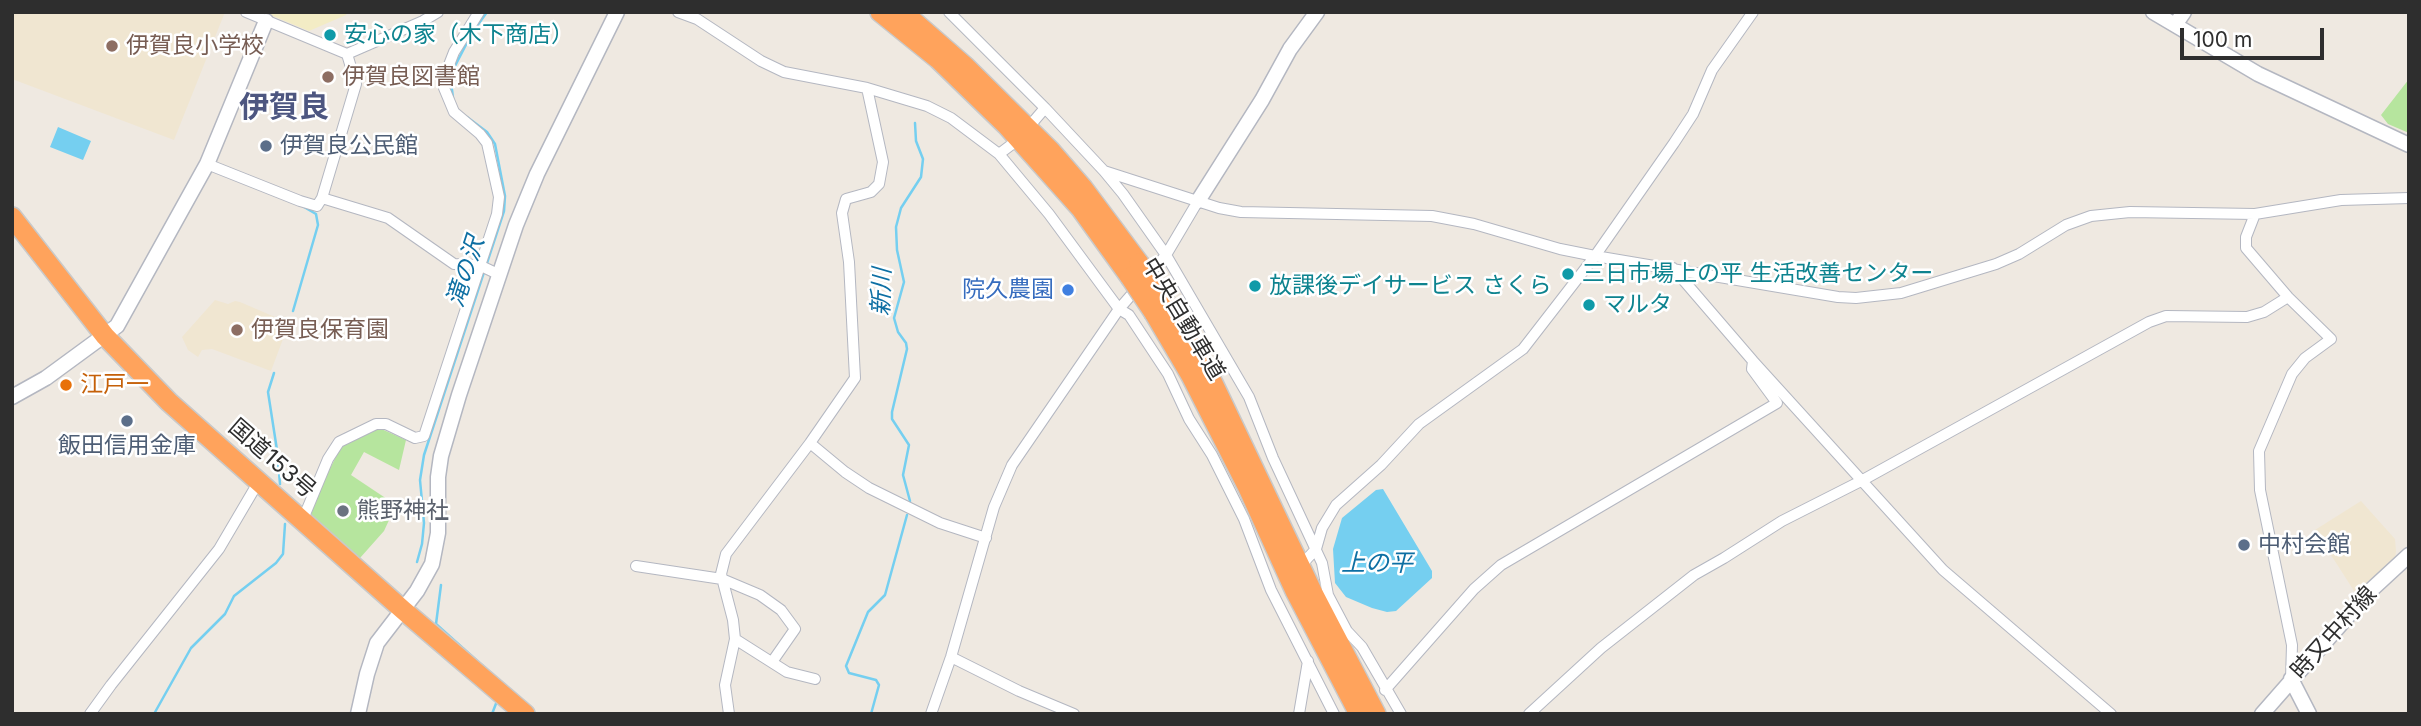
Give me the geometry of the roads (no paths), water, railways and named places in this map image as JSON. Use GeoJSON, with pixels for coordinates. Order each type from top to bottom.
{"type":"FeatureCollection","features":[{"type":"Feature","properties":{"kind":"highway","name":"中央自動車道"},"geometry":{"type":"LineString","coordinates":[[880,12],[938,59],[1006,125],[1135,270]]}},
{"type":"Feature","properties":{"kind":"highway","name":"中央自動車道"},"geometry":{"type":"LineString","coordinates":[[903,12],[966,67],[1050,150],[1120,236],[1135,270],[1213,383],[1314,595],[1376,714]]}},
{"type":"Feature","properties":{"kind":"highway","name":"国道153号"},"geometry":{"type":"LineString","coordinates":[[12,216],[105,336],[169,402],[403,610],[525,714]]}},
{"type":"Feature","properties":{"kind":"highway","name":"中央自動車道"},"geometry":{"type":"LineString","coordinates":[[1158,306],[1248,488],[1295,591],[1359,714]]}},
{"type":"Feature","properties":{"kind":"street"},"geometry":{"type":"LineString","coordinates":[[246,12],[347,54],[438,12]]}},
{"type":"Feature","properties":{"kind":"street"},"geometry":{"type":"LineString","coordinates":[[303,519],[328,459],[339,442],[376,424],[386,424],[415,438],[424,436],[497,214],[497,183],[487,144],[480,134],[454,113],[444,88],[454,52],[479,12]]}},
{"type":"Feature","properties":{"kind":"street"},"geometry":{"type":"LineString","coordinates":[[358,714],[366,674],[377,643],[417,590],[432,564],[438,533],[438,477],[441,456],[497,273],[537,174],[617,12]]}},
{"type":"Feature","properties":{"kind":"street"},"geometry":{"type":"LineString","coordinates":[[678,12],[697,19],[761,61],[784,72],[867,88],[927,106],[951,118],[999,154],[1049,214],[1119,309],[1129,315],[1168,374],[1189,419],[1212,455],[1244,519],[1271,590],[1334,714]]}},
{"type":"Feature","properties":{"kind":"street"},"geometry":{"type":"LineString","coordinates":[[949,12],[1104,171],[1166,255],[1249,397],[1273,458],[1322,563],[1328,595],[1347,631],[1362,647],[1401,714]]}},
{"type":"Feature","properties":{"kind":"street"},"geometry":{"type":"LineString","coordinates":[[931,714],[951,657],[994,507],[1012,466],[1119,309],[1166,255],[1262,100],[1290,49],[1317,12]]}},
{"type":"Feature","properties":{"kind":"street"},"geometry":{"type":"LineString","coordinates":[[1305,561],[1316,549],[1322,528],[1336,505],[1381,465],[1419,424],[1523,349],[1595,256],[1675,143],[1693,114],[1712,70],[1753,12]]}},
{"type":"Feature","properties":{"kind":"street"},"geometry":{"type":"LineString","coordinates":[[2152,12],[2267,79],[2409,145]]}},
{"type":"Feature","properties":{"kind":"street"},"geometry":{"type":"LineString","coordinates":[[2175,25],[2184,12]]}},
{"type":"Feature","properties":{"kind":"street"},"geometry":{"type":"LineString","coordinates":[[12,397],[46,378],[117,326],[207,164],[266,21]]}},
{"type":"Feature","properties":{"kind":"street"},"geometry":{"type":"LineString","coordinates":[[207,164],[317,206],[322,198],[356,83],[347,54]]}},
{"type":"Feature","properties":{"kind":"street"},"geometry":{"type":"LineString","coordinates":[[729,714],[725,685],[735,639],[722,579],[726,554],[810,443],[855,378],[849,262],[842,213],[846,199],[871,191],[879,184],[883,162],[867,88]]}},
{"type":"Feature","properties":{"kind":"street"},"geometry":{"type":"LineString","coordinates":[[1033,122],[1045,108]]}},
{"type":"Feature","properties":{"kind":"street"},"geometry":{"type":"LineString","coordinates":[[999,154],[1011,145]]}},
{"type":"Feature","properties":{"kind":"street"},"geometry":{"type":"LineString","coordinates":[[1104,171],[1241,212],[1432,216],[1474,224],[1560,249],[1595,256],[1838,297],[1885,296],[1996,264],[2019,254],[2066,225],[2091,216],[2130,212],[2255,214],[2341,200],[2409,198]]}},
{"type":"Feature","properties":{"kind":"street"},"geometry":{"type":"LineString","coordinates":[[322,198],[388,218],[454,264],[480,266],[497,273]]}},
{"type":"Feature","properties":{"kind":"street"},"geometry":{"type":"LineString","coordinates":[[2255,214],[2245,237],[2246,248],[2288,297],[2331,339],[2305,358],[2291,374],[2259,451],[2260,490],[2292,645],[2291,679],[2309,714]]}},
{"type":"Feature","properties":{"kind":"street"},"geometry":{"type":"LineString","coordinates":[[1673,268],[1753,361],[1943,570],[2111,714]]}},
{"type":"Feature","properties":{"kind":"street"},"geometry":{"type":"LineString","coordinates":[[1529,714],[1601,648],[1694,575],[1782,521],[1861,481],[2149,322],[2166,316],[2248,317],[2264,312],[2288,297]]}},
{"type":"Feature","properties":{"kind":"street"},"geometry":{"type":"LineString","coordinates":[[1385,690],[1474,589],[1501,565],[1777,403],[1752,369],[1753,361]]}},
{"type":"Feature","properties":{"kind":"street"},"geometry":{"type":"LineString","coordinates":[[810,443],[845,472],[888,499],[940,523],[986,538]]}},
{"type":"Feature","properties":{"kind":"street"},"geometry":{"type":"LineString","coordinates":[[90,714],[135,653],[219,549],[259,480]]}},
{"type":"Feature","properties":{"kind":"street","name":"時又中村線"},"geometry":{"type":"LineString","coordinates":[[2262,714],[2370,590],[2409,555]]}},
{"type":"Feature","properties":{"kind":"street"},"geometry":{"type":"LineString","coordinates":[[636,566],[722,579],[760,595],[781,610],[794,629],[772,662]]}},
{"type":"Feature","properties":{"kind":"street"},"geometry":{"type":"LineString","coordinates":[[1271,590],[1281,583]]}},
{"type":"Feature","properties":{"kind":"street"},"geometry":{"type":"LineString","coordinates":[[735,639],[787,672],[815,679]]}},
{"type":"Feature","properties":{"kind":"street"},"geometry":{"type":"LineString","coordinates":[[951,657],[1019,691],[1074,714]]}},
{"type":"Feature","properties":{"kind":"street"},"geometry":{"type":"LineString","coordinates":[[1299,714],[1308,660]]}},
{"type":"Feature","properties":{"kind":"water"},"geometry":{"type":"Polygon","coordinates":[[[58,127],[91,141],[83,160],[50,147],[58,127]]]}},
{"type":"Feature","properties":{"kind":"water","name":"上の平"},"geometry":{"type":"Polygon","coordinates":[[[1383,489],[1432,571],[1432,578],[1396,611],[1387,612],[1346,597],[1335,583],[1333,549],[1342,518],[1376,490],[1383,489]]]}},
{"type":"Feature","properties":{"kind":"waterway","name":"滝の沢"},"geometry":{"type":"LineString","coordinates":[[453,98],[451,82],[455,66],[472,33],[487,12]]}},
{"type":"Feature","properties":{"kind":"waterway","name":"滝の沢"},"geometry":{"type":"LineString","coordinates":[[467,117],[487,132],[495,144],[505,196],[504,211],[486,266]]}},
{"type":"Feature","properties":{"kind":"waterway","name":"新川"},"geometry":{"type":"LineString","coordinates":[[910,501],[903,475],[909,445],[892,419],[892,412],[907,349],[894,318],[904,282],[897,250],[896,227],[901,208],[921,177],[923,159],[916,141],[915,123]]}},
{"type":"Feature","properties":{"kind":"waterway"},"geometry":{"type":"LineString","coordinates":[[293,311],[318,225],[316,214],[304,207]]}},
{"type":"Feature","properties":{"kind":"waterway","name":"滝の沢"},"geometry":{"type":"LineString","coordinates":[[417,562],[424,523],[420,480],[424,455],[484,272]]}},
{"type":"Feature","properties":{"kind":"waterway"},"geometry":{"type":"LineString","coordinates":[[274,373],[268,392],[280,484]]}},
{"type":"Feature","properties":{"kind":"waterway","name":"新川"},"geometry":{"type":"LineString","coordinates":[[871,714],[879,685],[876,680],[849,673],[846,666],[868,612],[885,595],[907,515]]}},
{"type":"Feature","properties":{"kind":"waterway"},"geometry":{"type":"LineString","coordinates":[[154,714],[191,648],[225,614],[234,596],[276,563],[283,554],[285,524]]}},
{"type":"Feature","properties":{"kind":"waterway","name":"滝の沢"},"geometry":{"type":"LineString","coordinates":[[441,585],[436,624],[504,685]]}},
{"type":"Feature","properties":{"kind":"waterway","name":"滝の沢"},"geometry":{"type":"LineString","coordinates":[[492,714],[497,701]]}},
{"type":"Feature","properties":{"kind":"place","name":"安心の家（木下商店）"},"geometry":{"type":"Point","coordinates":[330,35]}},
{"type":"Feature","properties":{"kind":"place","name":"伊賀良小学校"},"geometry":{"type":"Point","coordinates":[112,46]}},
{"type":"Feature","properties":{"kind":"place","name":"伊賀良図書館"},"geometry":{"type":"Point","coordinates":[328,77]}},
{"type":"Feature","properties":{"kind":"place","name":"伊賀良公民館"},"geometry":{"type":"Point","coordinates":[266,146]}},
{"type":"Feature","properties":{"kind":"place","name":"三日市場上の平 生活改善センター"},"geometry":{"type":"Point","coordinates":[1568,274]}},
{"type":"Feature","properties":{"kind":"place","name":"放課後デイサービス さくら"},"geometry":{"type":"Point","coordinates":[1255,286]}},
{"type":"Feature","properties":{"kind":"place","name":"院久農園"},"geometry":{"type":"Point","coordinates":[1068,290]}},
{"type":"Feature","properties":{"kind":"place","name":"マルタ"},"geometry":{"type":"Point","coordinates":[1589,305]}},
{"type":"Feature","properties":{"kind":"place","name":"伊賀良保育園"},"geometry":{"type":"Point","coordinates":[237,330]}},
{"type":"Feature","properties":{"kind":"place","name":"江戸一"},"geometry":{"type":"Point","coordinates":[66,385]}},
{"type":"Feature","properties":{"kind":"place","name":"飯田信用金庫"},"geometry":{"type":"Point","coordinates":[127,421]}},
{"type":"Feature","properties":{"kind":"place","name":"熊野神社"},"geometry":{"type":"Point","coordinates":[343,511]}},
{"type":"Feature","properties":{"kind":"place","name":"中村会館"},"geometry":{"type":"Point","coordinates":[2244,545]}},
{"type":"Feature","properties":{"kind":"district","name":"伊賀良"},"geometry":{"type":"Point","coordinates":[284,108]}}]}
